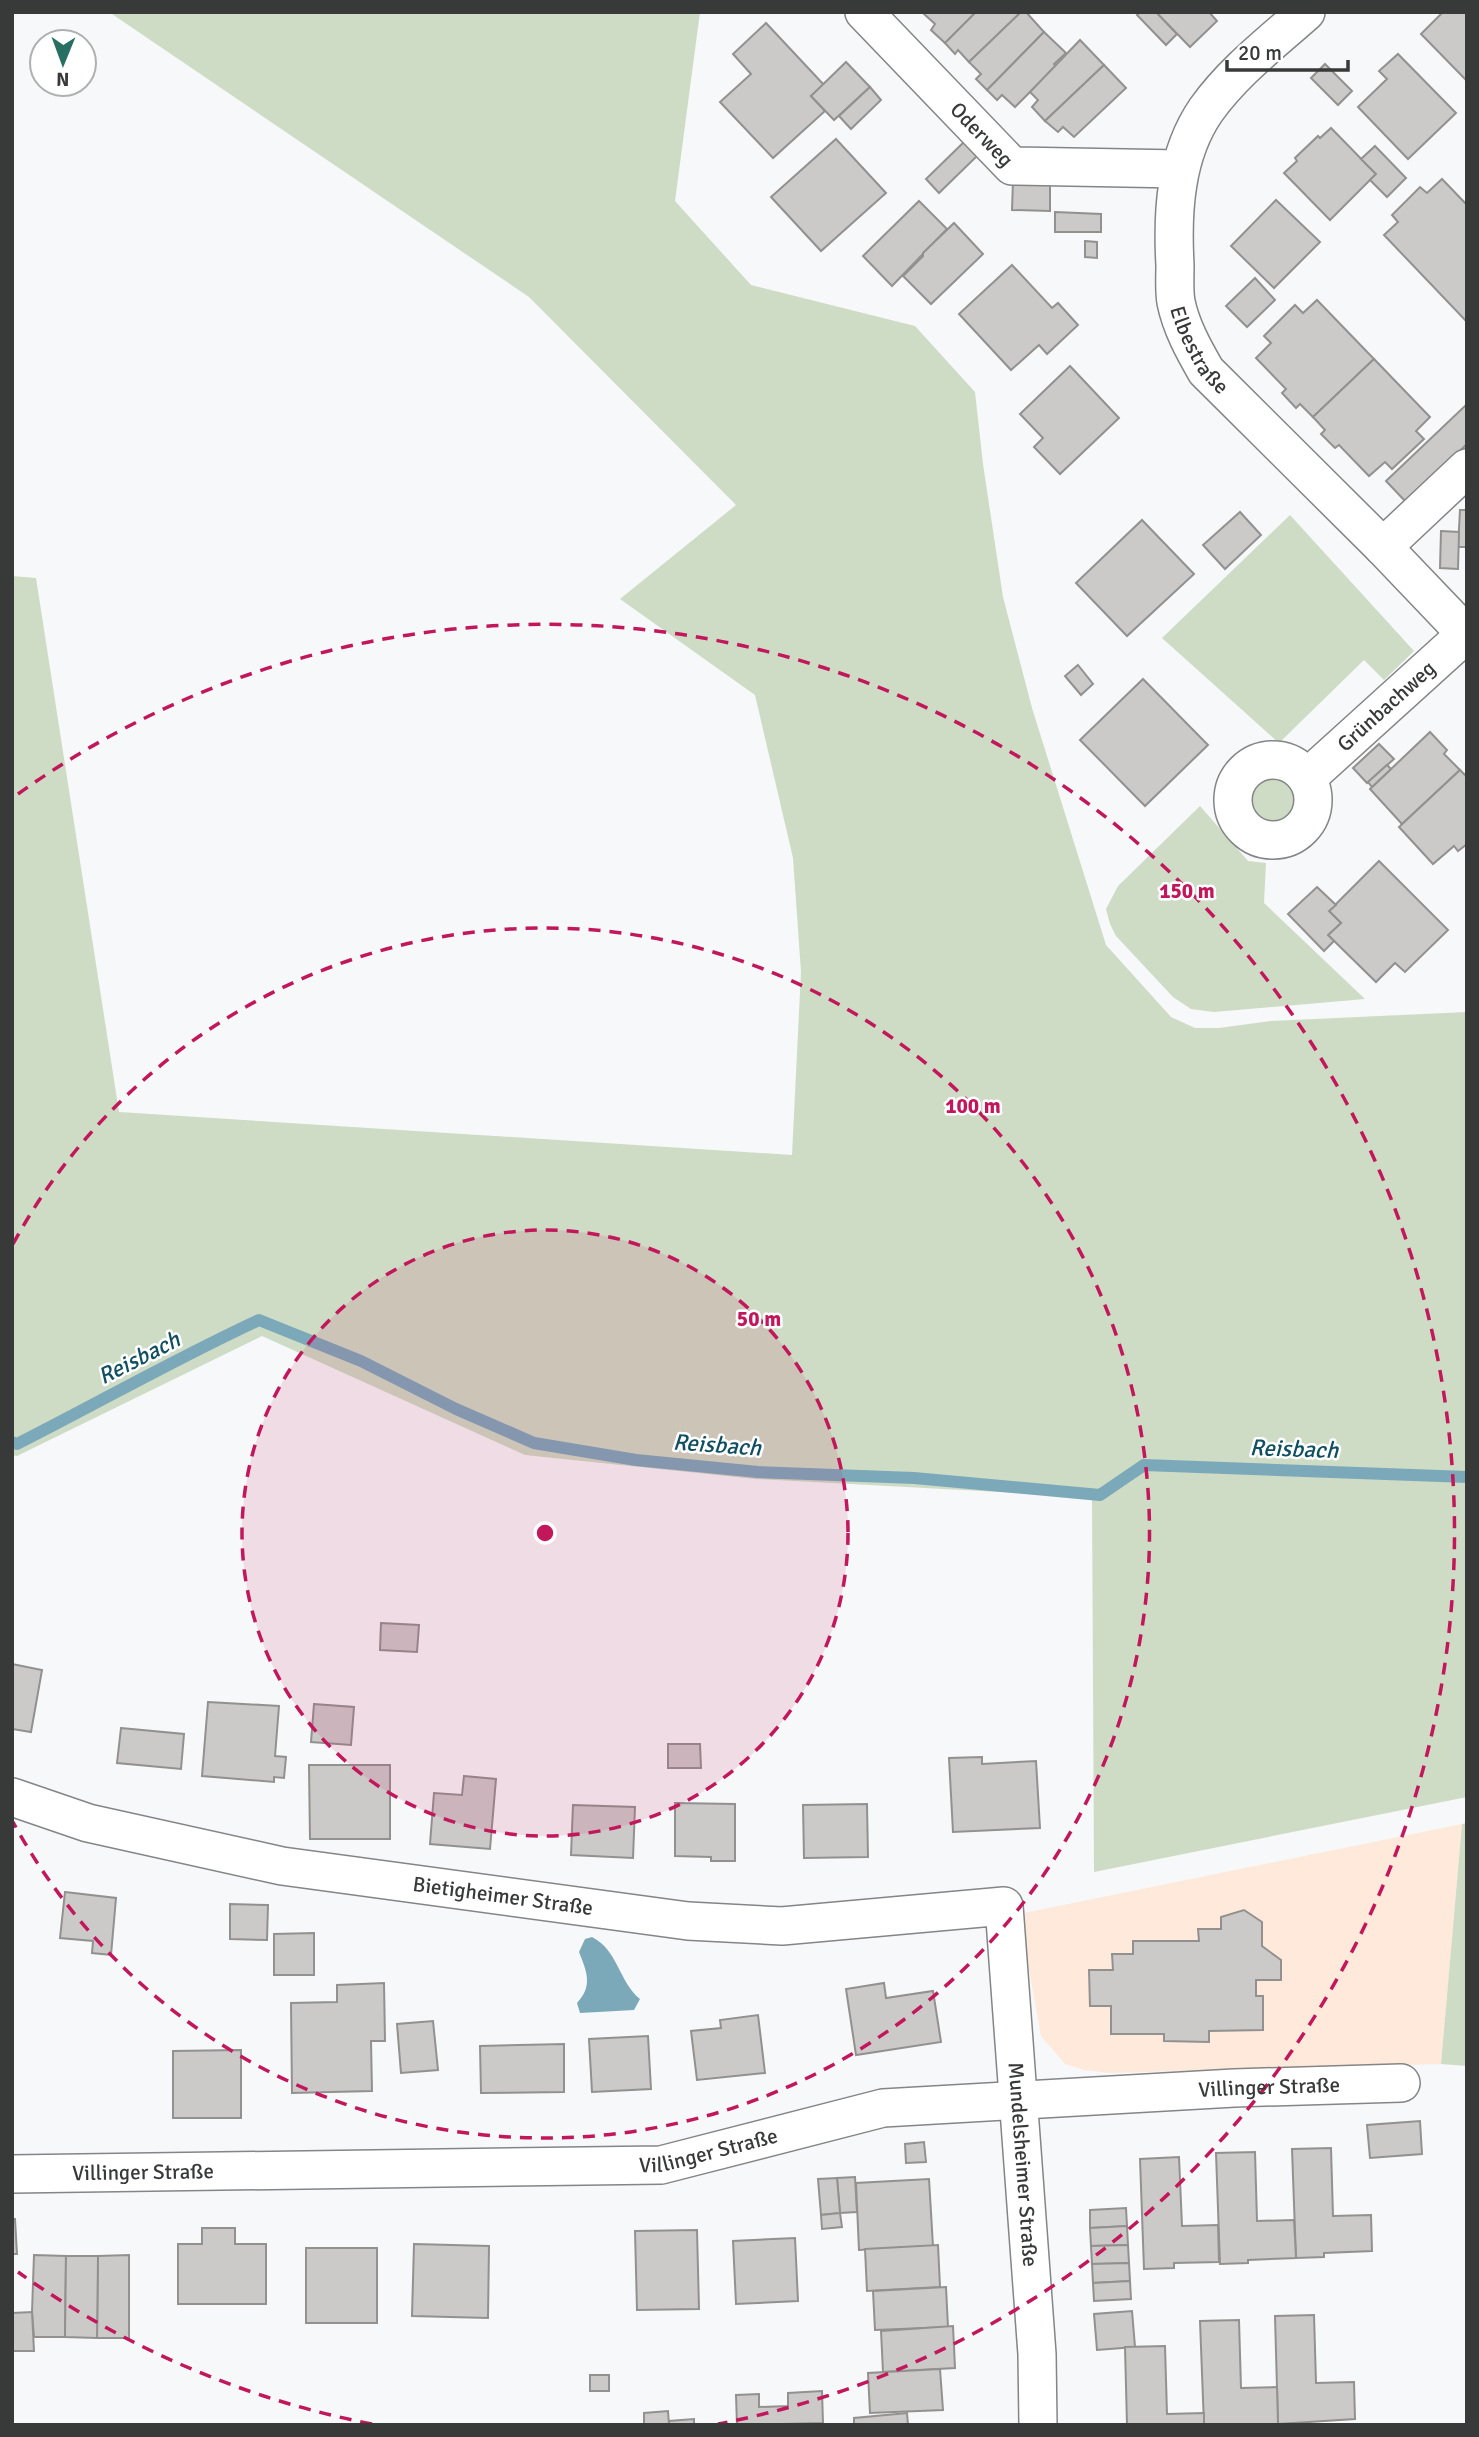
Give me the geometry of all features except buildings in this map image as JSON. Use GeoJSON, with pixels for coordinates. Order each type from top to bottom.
{"type":"FeatureCollection","features":[{"type":"Feature","properties":{"kind":"street","name":"Oderweg"},"geometry":{"type":"LineString","coordinates":[[864,12],[1012,166],[1180,169]]}},
{"type":"Feature","properties":{"kind":"street","name":"Elbestraße"},"geometry":{"type":"LineString","coordinates":[[1306,12],[1239,71],[1206,111],[1180,169],[1173,229],[1176,303],[1189,341],[1206,371],[1383,547],[1466,634]]}},
{"type":"Feature","properties":{"kind":"street"},"geometry":{"type":"LineString","coordinates":[[1383,547],[1467,468]]}},
{"type":"Feature","properties":{"kind":"street","name":"Grünbachweg"},"geometry":{"type":"LineString","coordinates":[[1307,778],[1466,634]]}},
{"type":"Feature","properties":{"kind":"street","name":"Bietigheimer Straße"},"geometry":{"type":"LineString","coordinates":[[12,1797],[88,1823],[282,1866],[688,1921],[782,1926],[1004,1906]]}},
{"type":"Feature","properties":{"kind":"street","name":"Mundelsheimer Straße"},"geometry":{"type":"LineString","coordinates":[[1004,1906],[1037,2354],[1038,2425]]}},
{"type":"Feature","properties":{"kind":"street","name":"Villinger Straße"},"geometry":{"type":"LineString","coordinates":[[12,2174],[661,2165],[883,2108],[1234,2088],[1401,2083]]}},
{"type":"Feature","properties":{"kind":"shaded area"},"geometry":{"type":"Polygon","coordinates":[[[1462,1824],[1441,2064],[1109,2073],[1065,2064],[1041,2036],[1019,1914],[1462,1824]]]}},
{"type":"Feature","properties":{"kind":"green space"},"geometry":{"type":"Polygon","coordinates":[[[109,12],[700,12],[675,201],[751,285],[915,326],[975,392],[1003,597],[1032,708],[1106,945],[1171,1017],[1195,1028],[1219,1028],[1271,1021],[1467,1012],[1467,1797],[1094,1872],[1092,1497],[755,1479],[525,1455],[262,1336],[17,1456],[12,1455],[12,576],[36,578],[119,1112],[792,1155],[801,972],[793,858],[755,695],[620,599],[736,505],[529,297],[109,12]]]}},
{"type":"Feature","properties":{"kind":"green space"},"geometry":{"type":"Polygon","coordinates":[[[1290,515],[1414,651],[1384,680],[1364,660],[1279,743],[1162,638],[1290,515]]]}},
{"type":"Feature","properties":{"kind":"green space"},"geometry":{"type":"Polygon","coordinates":[[[1273,774],[1283,776],[1291,782],[1297,790],[1297,810],[1291,818],[1283,824],[1273,826],[1263,824],[1255,818],[1249,810],[1247,800],[1249,790],[1255,782],[1263,776],[1273,774]]]}},
{"type":"Feature","properties":{"kind":"green space"},"geometry":{"type":"Polygon","coordinates":[[[1200,806],[1248,861],[1266,863],[1264,903],[1365,999],[1214,1012],[1191,1009],[1173,997],[1116,936],[1106,909],[1118,886],[1200,806]]]}},
{"type":"Feature","properties":{"kind":"green space"},"geometry":{"type":"Polygon","coordinates":[[[1467,1823],[1467,2066],[1441,2064],[1462,1824],[1467,1823]]]}},
{"type":"Feature","properties":{"kind":"water"},"geometry":{"type":"Polygon","coordinates":[[[592,1937],[608,1950],[627,1984],[640,1999],[634,2010],[580,2013],[577,2003],[585,1991],[587,1979],[579,1952],[585,1939],[592,1937]]]}},
{"type":"Feature","properties":{"kind":"waterway","name":"Reisbach"},"geometry":{"type":"LineString","coordinates":[[12,1442],[17,1444],[259,1320],[361,1361],[456,1409],[534,1443],[636,1460],[758,1472],[914,1478],[1100,1495],[1144,1465],[1467,1477]]}}]}
